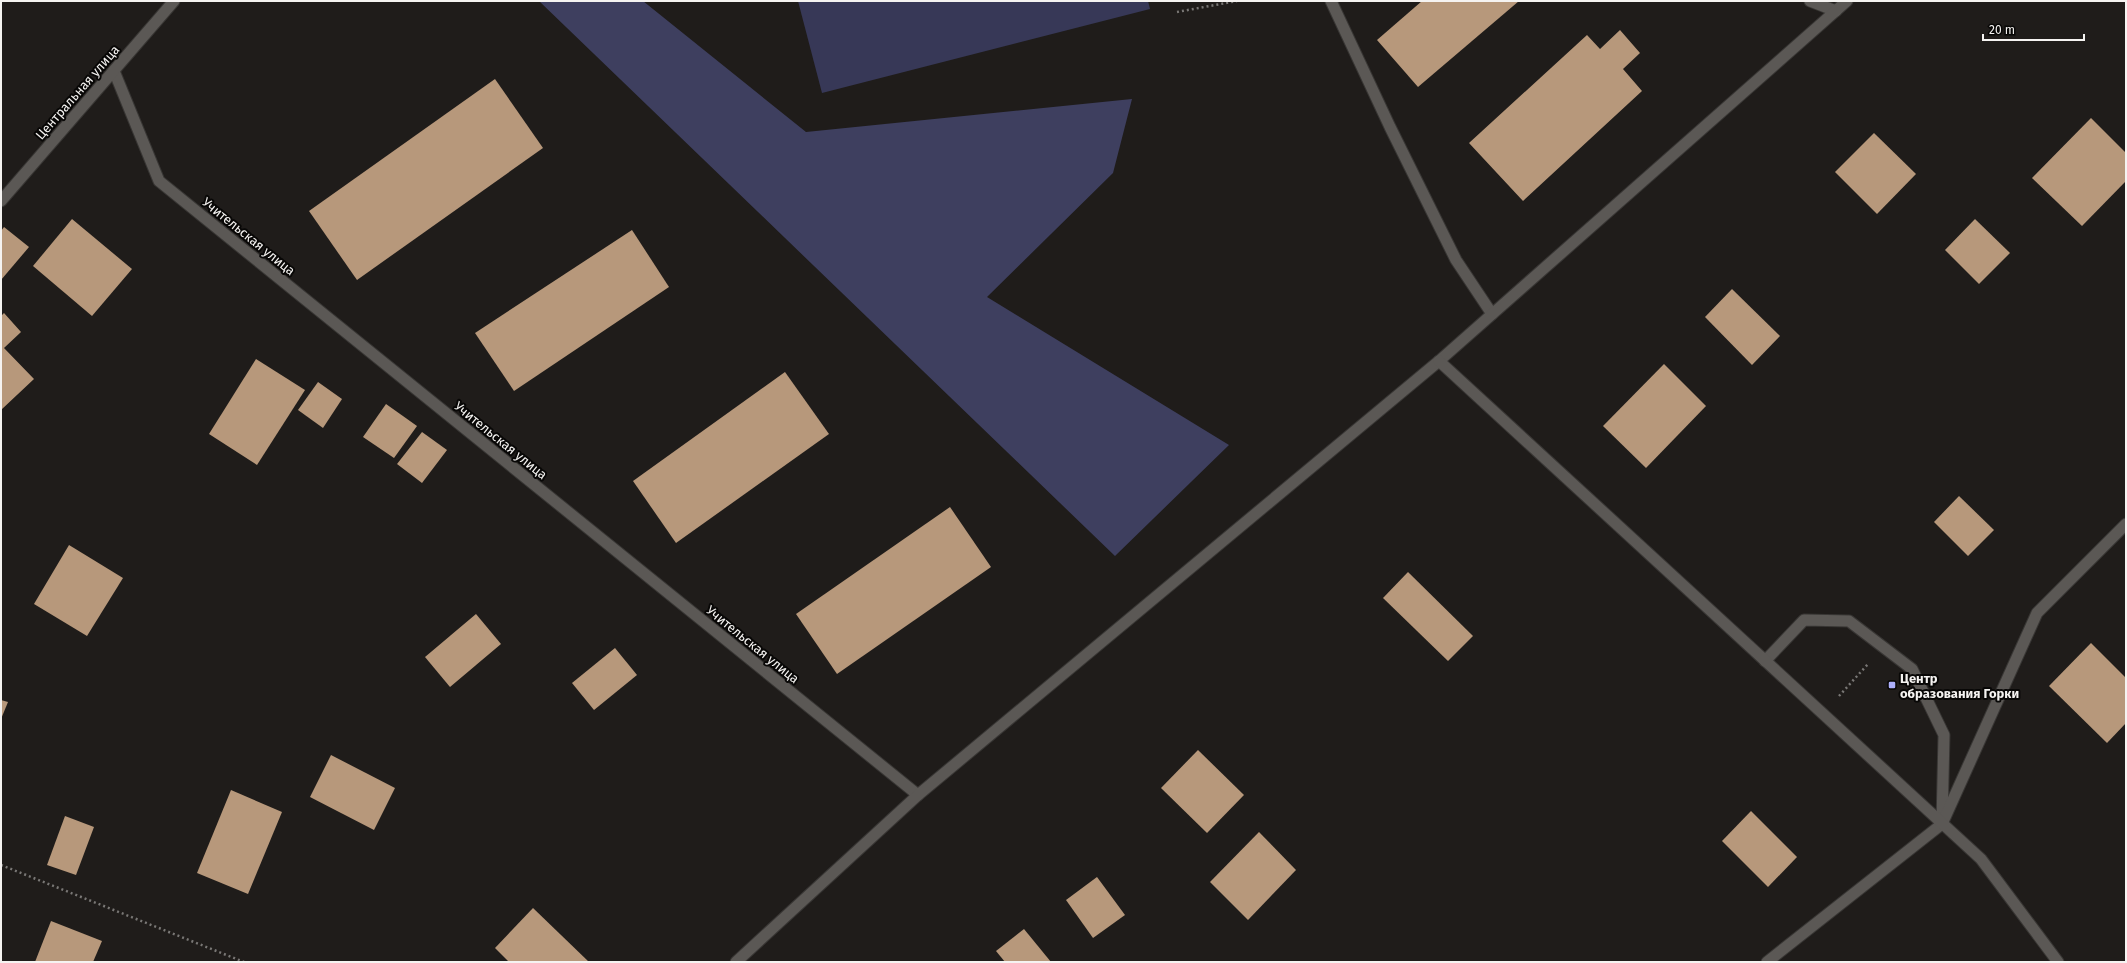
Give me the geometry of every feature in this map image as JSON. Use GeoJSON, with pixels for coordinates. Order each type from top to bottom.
{"type":"FeatureCollection","features":[{"type":"Feature","properties":{"kind":"street","name":"Центральная улица"},"geometry":{"type":"LineString","coordinates":[[1,201],[174,1]]}},
{"type":"Feature","properties":{"kind":"street"},"geometry":{"type":"LineString","coordinates":[[1331,1],[1390,127],[1456,260],[1492,314]]}},
{"type":"Feature","properties":{"kind":"street"},"geometry":{"type":"LineString","coordinates":[[1810,1],[1836,11]]}},
{"type":"Feature","properties":{"kind":"street"},"geometry":{"type":"LineString","coordinates":[[736,962],[918,796],[1439,361],[1846,1]]}},
{"type":"Feature","properties":{"kind":"street","name":"Учительская улица"},"geometry":{"type":"LineString","coordinates":[[114,71],[159,181],[918,796]]}},
{"type":"Feature","properties":{"kind":"street"},"geometry":{"type":"LineString","coordinates":[[1439,361],[1981,859],[2058,962]]}},
{"type":"Feature","properties":{"kind":"street"},"geometry":{"type":"LineString","coordinates":[[1768,962],[1942,824],[2037,613],[2126,524]]}},
{"type":"Feature","properties":{"kind":"street"},"geometry":{"type":"LineString","coordinates":[[1765,661],[1804,620],[1849,622],[1912,669],[1944,735],[1942,824]]}},
{"type":"Feature","properties":{"kind":"path"},"geometry":{"type":"LineString","coordinates":[[1177,12],[1237,1]]}},
{"type":"Feature","properties":{"kind":"path"},"geometry":{"type":"LineString","coordinates":[[1823,714],[1882,647]]}},
{"type":"Feature","properties":{"kind":"path"},"geometry":{"type":"LineString","coordinates":[[1,865],[244,962]]}},
{"type":"Feature","properties":{"kind":"shaded area"},"geometry":{"type":"Polygon","coordinates":[[[539,1],[643,1],[806,132],[1132,99],[1113,173],[987,297],[1229,445],[1115,556],[539,1]]]}},
{"type":"Feature","properties":{"kind":"shaded area"},"geometry":{"type":"Polygon","coordinates":[[[798,1],[1148,1],[1150,9],[822,93],[798,1]]]}},
{"type":"Feature","properties":{"kind":"building"},"geometry":{"type":"Polygon","coordinates":[[[1422,1],[1519,1],[1418,87],[1377,40],[1422,1]]]}},
{"type":"Feature","properties":{"kind":"building"},"geometry":{"type":"Polygon","coordinates":[[[1620,30],[1640,53],[1623,69],[1642,91],[1523,201],[1469,143],[1587,35],[1600,49],[1620,30]]]}},
{"type":"Feature","properties":{"kind":"building"},"geometry":{"type":"Polygon","coordinates":[[[495,79],[543,148],[357,280],[309,211],[495,79]]]}},
{"type":"Feature","properties":{"kind":"building"},"geometry":{"type":"Polygon","coordinates":[[[2091,118],[2126,153],[2126,181],[2082,226],[2032,178],[2091,118]]]}},
{"type":"Feature","properties":{"kind":"building"},"geometry":{"type":"Polygon","coordinates":[[[1874,133],[1916,174],[1877,214],[1835,172],[1874,133]]]}},
{"type":"Feature","properties":{"kind":"building"},"geometry":{"type":"Polygon","coordinates":[[[72,219],[132,269],[92,316],[33,266],[72,219]]]}},
{"type":"Feature","properties":{"kind":"building"},"geometry":{"type":"Polygon","coordinates":[[[1975,219],[2010,253],[1979,284],[1945,250],[1975,219]]]}},
{"type":"Feature","properties":{"kind":"building"},"geometry":{"type":"Polygon","coordinates":[[[4,227],[29,247],[1,280],[1,231],[4,227]]]}},
{"type":"Feature","properties":{"kind":"building"},"geometry":{"type":"Polygon","coordinates":[[[632,230],[669,287],[514,391],[475,333],[632,230]]]}},
{"type":"Feature","properties":{"kind":"building"},"geometry":{"type":"Polygon","coordinates":[[[1732,289],[1780,336],[1752,365],[1705,317],[1732,289]]]}},
{"type":"Feature","properties":{"kind":"building"},"geometry":{"type":"Polygon","coordinates":[[[4,313],[21,332],[4,348],[34,379],[1,410],[1,316],[4,313]]]}},
{"type":"Feature","properties":{"kind":"building"},"geometry":{"type":"Polygon","coordinates":[[[256,359],[305,390],[257,465],[209,434],[256,359]]]}},
{"type":"Feature","properties":{"kind":"building"},"geometry":{"type":"Polygon","coordinates":[[[1664,364],[1706,406],[1646,468],[1603,426],[1664,364]]]}},
{"type":"Feature","properties":{"kind":"building"},"geometry":{"type":"Polygon","coordinates":[[[785,372],[829,434],[676,543],[633,481],[785,372]]]}},
{"type":"Feature","properties":{"kind":"building"},"geometry":{"type":"Polygon","coordinates":[[[318,382],[342,399],[323,428],[298,410],[318,382]]]}},
{"type":"Feature","properties":{"kind":"building"},"geometry":{"type":"Polygon","coordinates":[[[386,404],[417,426],[394,458],[363,437],[386,404]]]}},
{"type":"Feature","properties":{"kind":"building"},"geometry":{"type":"Polygon","coordinates":[[[422,432],[447,450],[422,483],[397,464],[422,432]]]}},
{"type":"Feature","properties":{"kind":"building"},"geometry":{"type":"Polygon","coordinates":[[[1959,496],[1994,530],[1968,556],[1934,522],[1959,496]]]}},
{"type":"Feature","properties":{"kind":"building"},"geometry":{"type":"Polygon","coordinates":[[[950,507],[991,567],[837,674],[796,614],[950,507]]]}},
{"type":"Feature","properties":{"kind":"building"},"geometry":{"type":"Polygon","coordinates":[[[69,545],[123,578],[87,636],[34,604],[69,545]]]}},
{"type":"Feature","properties":{"kind":"building"},"geometry":{"type":"Polygon","coordinates":[[[1408,572],[1473,636],[1448,661],[1383,598],[1408,572]]]}},
{"type":"Feature","properties":{"kind":"building"},"geometry":{"type":"Polygon","coordinates":[[[476,614],[501,644],[450,687],[425,657],[476,614]]]}},
{"type":"Feature","properties":{"kind":"building"},"geometry":{"type":"Polygon","coordinates":[[[2091,643],[2126,678],[2126,723],[2107,743],[2049,686],[2091,643]]]}},
{"type":"Feature","properties":{"kind":"building"},"geometry":{"type":"Polygon","coordinates":[[[615,648],[637,675],[594,710],[572,683],[615,648]]]}},
{"type":"Feature","properties":{"kind":"building"},"geometry":{"type":"Polygon","coordinates":[[[1,700],[8,702],[1,719],[1,700]]]}},
{"type":"Feature","properties":{"kind":"building"},"geometry":{"type":"Polygon","coordinates":[[[1198,750],[1244,795],[1207,833],[1161,788],[1198,750]]]}},
{"type":"Feature","properties":{"kind":"building"},"geometry":{"type":"Polygon","coordinates":[[[331,755],[395,788],[374,830],[310,797],[331,755]]]}},
{"type":"Feature","properties":{"kind":"building"},"geometry":{"type":"Polygon","coordinates":[[[231,790],[282,812],[248,894],[197,873],[231,790]]]}},
{"type":"Feature","properties":{"kind":"building"},"geometry":{"type":"Polygon","coordinates":[[[1751,811],[1797,857],[1768,887],[1722,841],[1751,811]]]}},
{"type":"Feature","properties":{"kind":"building"},"geometry":{"type":"Polygon","coordinates":[[[65,816],[94,827],[76,875],[47,865],[65,816]]]}},
{"type":"Feature","properties":{"kind":"building"},"geometry":{"type":"Polygon","coordinates":[[[1259,832],[1296,870],[1248,920],[1210,882],[1259,832]]]}},
{"type":"Feature","properties":{"kind":"building"},"geometry":{"type":"Polygon","coordinates":[[[1097,877],[1125,915],[1093,938],[1066,900],[1097,877]]]}},
{"type":"Feature","properties":{"kind":"building"},"geometry":{"type":"Polygon","coordinates":[[[533,908],[589,962],[509,962],[495,948],[533,908]]]}},
{"type":"Feature","properties":{"kind":"building"},"geometry":{"type":"Polygon","coordinates":[[[51,921],[102,941],[93,962],[35,962],[51,921]]]}},
{"type":"Feature","properties":{"kind":"building"},"geometry":{"type":"Polygon","coordinates":[[[1024,929],[1051,962],[1005,962],[996,951],[1024,929]]]}},
{"type":"Feature","properties":{"kind":"place","name":"Центр образования Горки"},"geometry":{"type":"Point","coordinates":[1892,685]}}]}
